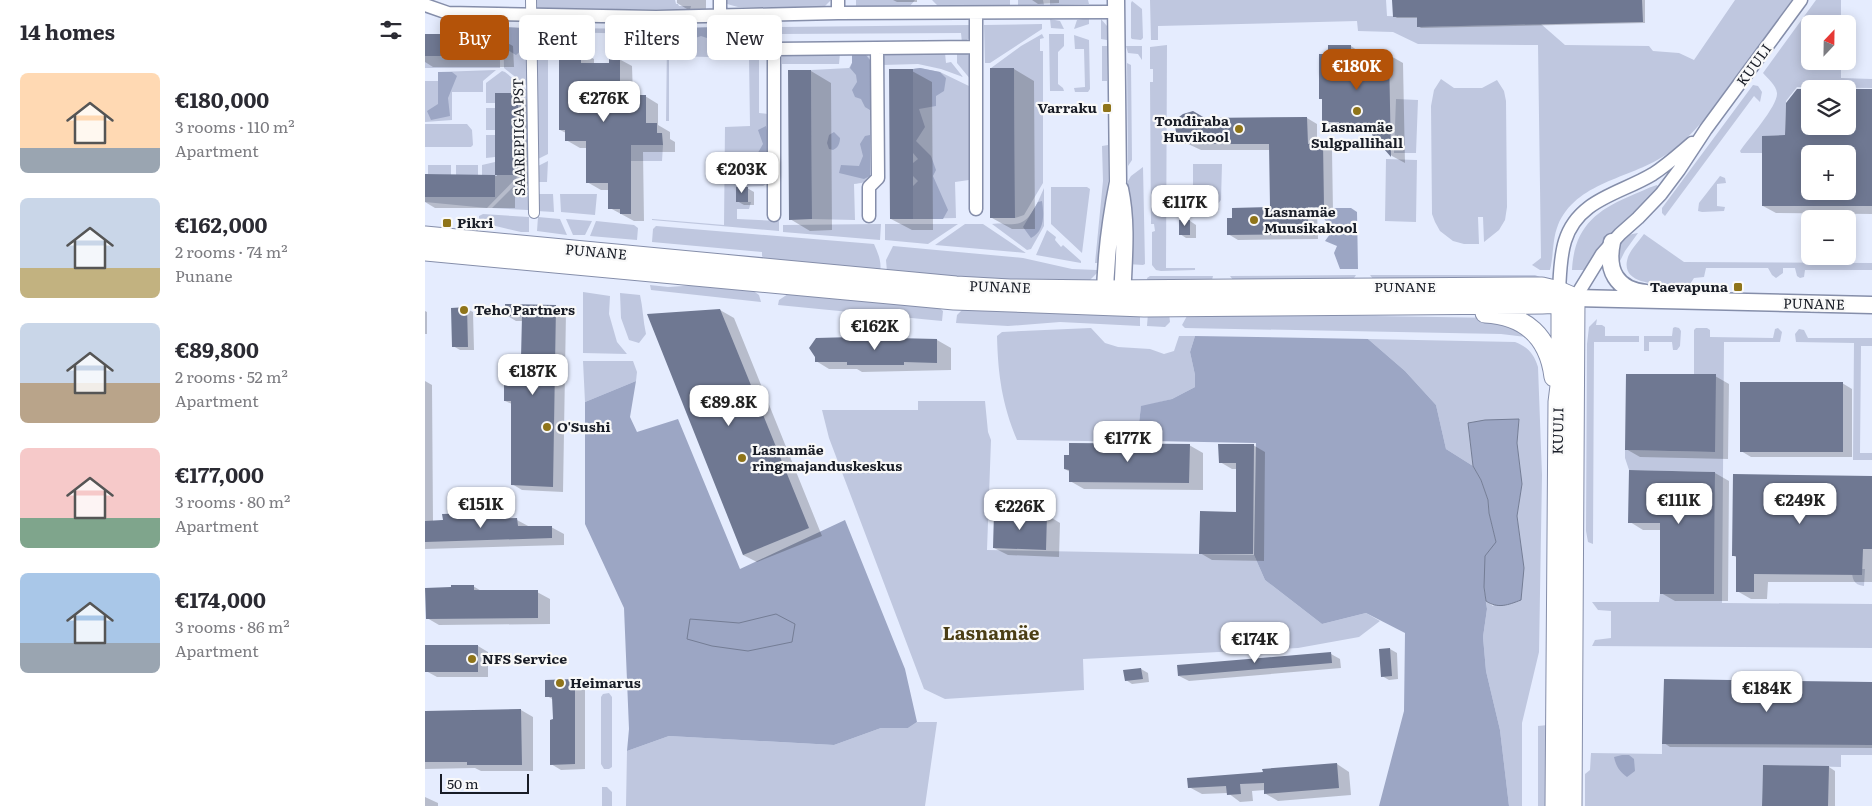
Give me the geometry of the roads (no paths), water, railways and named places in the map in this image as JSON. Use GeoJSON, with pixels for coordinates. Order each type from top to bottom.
{"type":"FeatureCollection","features":[{"type":"Feature","properties":{"kind":"main road","name":"PUNANE"},"geometry":{"type":"LineString","coordinates":[[425,236],[956,286],[1114,298],[1429,306],[1565,297]]}},
{"type":"Feature","properties":{"kind":"main road","name":"PUNANE"},"geometry":{"type":"LineString","coordinates":[[425,251],[954,300],[1114,298],[1542,287],[1565,297]]}},
{"type":"Feature","properties":{"kind":"main road","name":"KUULI"},"geometry":{"type":"LineString","coordinates":[[1555,806],[1558,402],[1565,297]]}},
{"type":"Feature","properties":{"kind":"main road","name":"KUULI"},"geometry":{"type":"LineString","coordinates":[[1565,297],[1572,806]]}},
{"type":"Feature","properties":{"kind":"main road"},"geometry":{"type":"LineString","coordinates":[[1429,306],[1495,313],[1511,317],[1525,324],[1537,334],[1549,354],[1558,402]]}},
{"type":"Feature","properties":{"kind":"street","name":"SAAREPIIGA PST"},"geometry":{"type":"LineString","coordinates":[[531,0],[534,213]]}},
{"type":"Feature","properties":{"kind":"street"},"geometry":{"type":"LineString","coordinates":[[720,0],[720,15]]}},
{"type":"Feature","properties":{"kind":"street"},"geometry":{"type":"LineString","coordinates":[[838,0],[838,13]]}},
{"type":"Feature","properties":{"kind":"street","name":"KUULI"},"geometry":{"type":"LineString","coordinates":[[1565,297],[1612,242],[1661,194],[1706,129],[1801,0]]}},
{"type":"Feature","properties":{"kind":"street"},"geometry":{"type":"LineString","coordinates":[[425,5],[448,13],[707,16]]}},
{"type":"Feature","properties":{"kind":"street"},"geometry":{"type":"LineString","coordinates":[[774,15],[976,13],[1116,6],[1118,182],[1107,257],[1114,298]]}},
{"type":"Feature","properties":{"kind":"street"},"geometry":{"type":"LineString","coordinates":[[976,13],[976,209]]}},
{"type":"Feature","properties":{"kind":"street"},"geometry":{"type":"LineString","coordinates":[[782,49],[976,47]]}},
{"type":"Feature","properties":{"kind":"street"},"geometry":{"type":"LineString","coordinates":[[869,216],[869,187],[879,178],[877,48]]}},
{"type":"Feature","properties":{"kind":"street"},"geometry":{"type":"LineString","coordinates":[[774,215],[775,60]]}},
{"type":"Feature","properties":{"kind":"street","name":"KUULI"},"geometry":{"type":"LineString","coordinates":[[1565,297],[1565,242],[1572,225],[1583,211],[1599,199],[1659,170],[1672,161],[1706,129]]}},
{"type":"Feature","properties":{"kind":"street"},"geometry":{"type":"LineString","coordinates":[[1612,242],[1610,264],[1619,283],[1629,290],[1688,299]]}},
{"type":"Feature","properties":{"kind":"street","name":"PUNANE"},"geometry":{"type":"LineString","coordinates":[[1565,297],[1872,305]]}},
{"type":"Feature","properties":{"kind":"place","name":"Varraku"},"geometry":{"type":"Point","coordinates":[1107,108]}},
{"type":"Feature","properties":{"kind":"place","name":"Lasnamäe Sulgpallihall"},"geometry":{"type":"Point","coordinates":[1357,111]}},
{"type":"Feature","properties":{"kind":"place","name":"Tondiraba Huvikool"},"geometry":{"type":"Point","coordinates":[1239,129]}},
{"type":"Feature","properties":{"kind":"place","name":"Lasnamäe Muusikakool"},"geometry":{"type":"Point","coordinates":[1254,220]}},
{"type":"Feature","properties":{"kind":"place","name":"Pikri"},"geometry":{"type":"Point","coordinates":[447,223]}},
{"type":"Feature","properties":{"kind":"place","name":"Taevapuna"},"geometry":{"type":"Point","coordinates":[1738,287]}},
{"type":"Feature","properties":{"kind":"place","name":"Teho Partners"},"geometry":{"type":"Point","coordinates":[464,310]}},
{"type":"Feature","properties":{"kind":"place","name":"O'Sushi"},"geometry":{"type":"Point","coordinates":[547,427]}},
{"type":"Feature","properties":{"kind":"place","name":"Lasnamäe ringmajanduskeskus"},"geometry":{"type":"Point","coordinates":[742,458]}},
{"type":"Feature","properties":{"kind":"place","name":"NFS Service"},"geometry":{"type":"Point","coordinates":[472,659]}},
{"type":"Feature","properties":{"kind":"place","name":"Heimarus"},"geometry":{"type":"Point","coordinates":[560,683]}},
{"type":"Feature","properties":{"kind":"district","name":"Lasnamäe"},"geometry":{"type":"Point","coordinates":[991,633]}}]}
